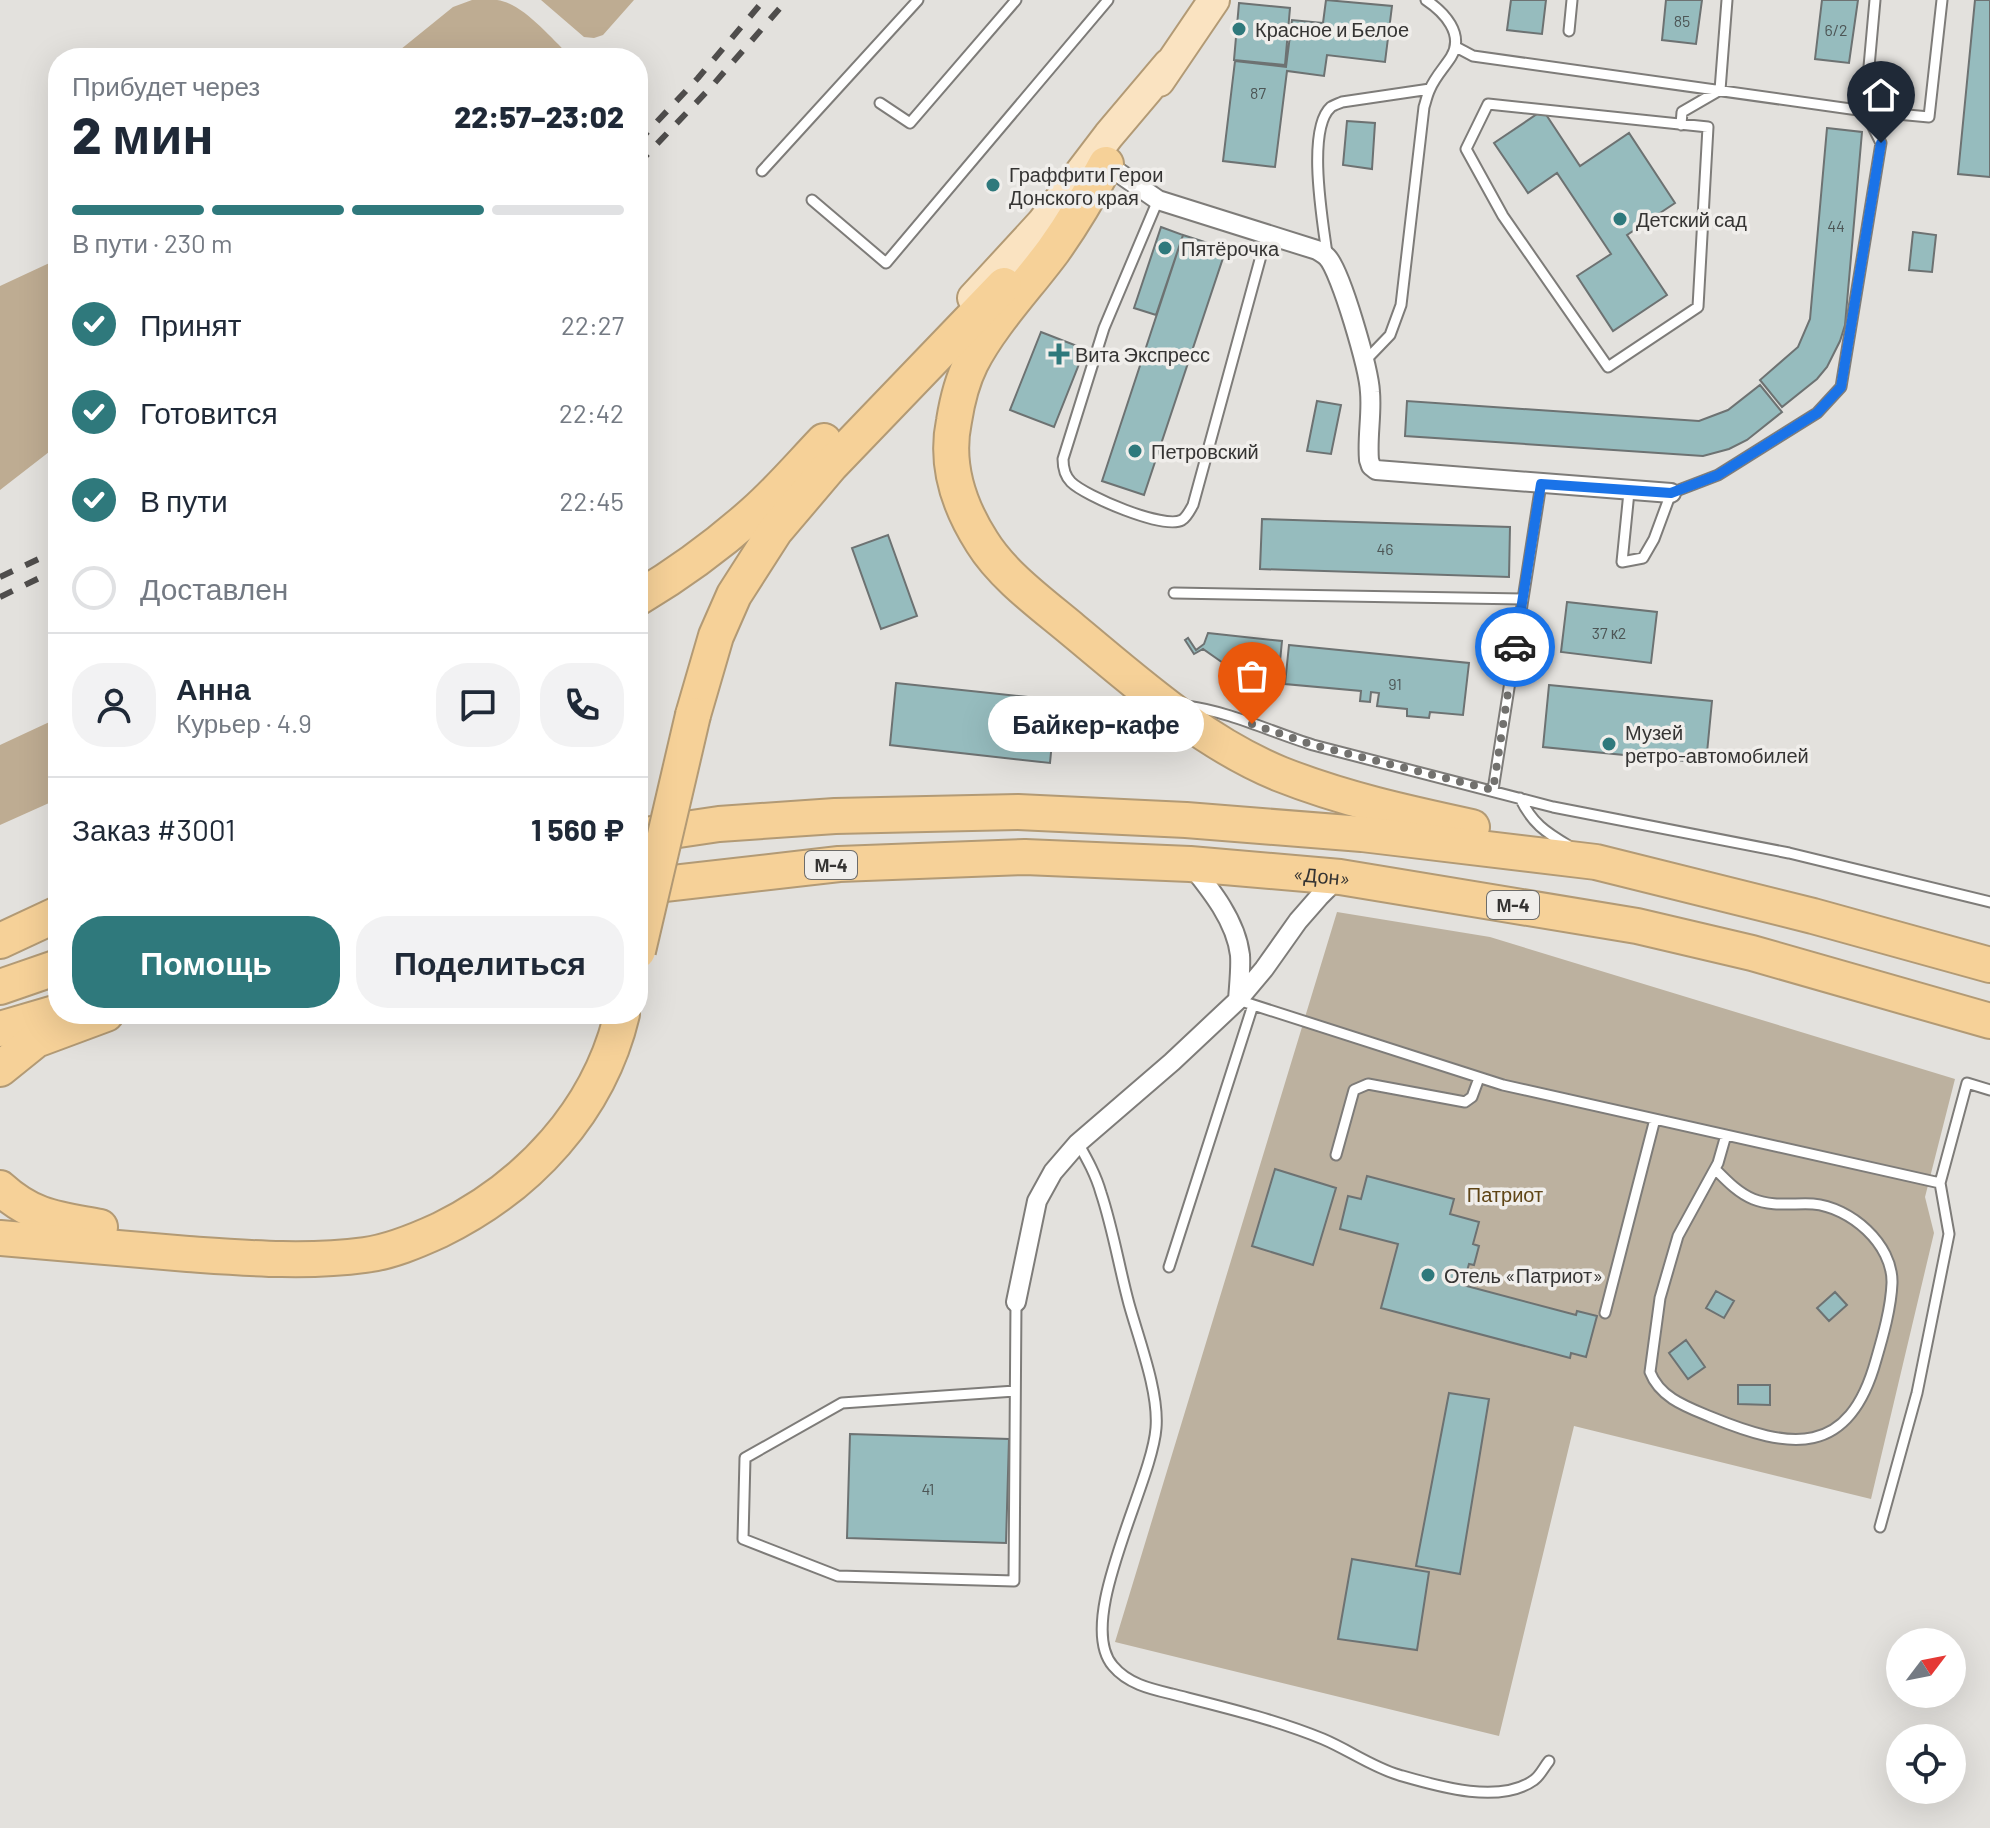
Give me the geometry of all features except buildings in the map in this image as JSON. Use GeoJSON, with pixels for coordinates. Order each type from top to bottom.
{"type":"FeatureCollection","features":[{"type":"Feature","properties":{"kind":"highway"},"geometry":{"type":"LineString","coordinates":[[1101,159],[1083,207],[983,342],[959,395],[951,452],[954,476],[960,497],[983,544],[1027,591],[1164,704],[1223,746],[1279,773],[1369,804],[1530,841],[1596,862]]}},
{"type":"Feature","properties":{"kind":"highway"},"geometry":{"type":"LineString","coordinates":[[648,857],[687,714],[716,636],[734,595],[775,531],[831,465],[1043,241],[1101,159]]}},
{"type":"Feature","properties":{"kind":"highway"},"geometry":{"type":"LineString","coordinates":[[648,592],[714,548],[757,511],[863,401],[922,351]]}},
{"type":"Feature","properties":{"kind":"highway"},"geometry":{"type":"LineString","coordinates":[[648,903],[704,631],[721,589],[766,524],[922,351]]}},
{"type":"Feature","properties":{"kind":"highway"},"geometry":{"type":"LineString","coordinates":[[648,835],[719,824],[835,816],[1018,812],[1186,820],[1362,834],[1596,862],[1813,916],[1990,965]]}},
{"type":"Feature","properties":{"kind":"highway","name":"«Дон»"},"geometry":{"type":"LineString","coordinates":[[648,886],[855,863],[1025,857],[1190,864],[1340,877],[1637,926],[1752,953],[1990,1021]]}},
{"type":"Feature","properties":{"kind":"highway"},"geometry":{"type":"LineString","coordinates":[[0,941],[48,919]]}},
{"type":"Feature","properties":{"kind":"highway"},"geometry":{"type":"LineString","coordinates":[[0,987],[48,970]]}},
{"type":"Feature","properties":{"kind":"highway"},"geometry":{"type":"LineString","coordinates":[[0,1029],[48,1015]]}},
{"type":"Feature","properties":{"kind":"highway"},"geometry":{"type":"LineString","coordinates":[[0,1069],[36,1040],[79,1024]]}},
{"type":"Feature","properties":{"kind":"highway"},"geometry":{"type":"LineString","coordinates":[[0,1188],[18,1203],[50,1218],[103,1228],[221,1238],[324,1242],[364,1237],[408,1225],[449,1207],[502,1174],[525,1154],[563,1107],[583,1076],[604,1024]]}},
{"type":"Feature","properties":{"kind":"highway"},"geometry":{"type":"LineString","coordinates":[[0,1238],[221,1256],[301,1259],[367,1255],[416,1241],[459,1221],[490,1201],[512,1185],[553,1145],[579,1113],[598,1081],[610,1056],[619,1024]]}},
{"type":"Feature","properties":{"kind":"main road"},"geometry":{"type":"LineString","coordinates":[[922,351],[1101,159],[1214,0]]}},
{"type":"Feature","properties":{"kind":"street"},"geometry":{"type":"LineString","coordinates":[[1101,159],[1158,200],[1317,250],[1327,257],[1334,267],[1365,361],[1371,394],[1369,460],[1376,470],[1671,493]]}},
{"type":"Feature","properties":{"kind":"street"},"geometry":{"type":"LineString","coordinates":[[1190,864],[1217,901],[1236,938],[1245,1002]]}},
{"type":"Feature","properties":{"kind":"street"},"geometry":{"type":"LineString","coordinates":[[1016,1302],[1037,1201],[1053,1172],[1078,1143],[1245,1002],[1298,921],[1340,877]]}},
{"type":"Feature","properties":{"kind":"lane"},"geometry":{"type":"LineString","coordinates":[[762,171],[918,0]]}},
{"type":"Feature","properties":{"kind":"lane"},"geometry":{"type":"LineString","coordinates":[[880,103],[910,123],[1016,0]]}},
{"type":"Feature","properties":{"kind":"lane"},"geometry":{"type":"LineString","coordinates":[[812,200],[886,263],[1108,0]]}},
{"type":"Feature","properties":{"kind":"lane"},"geometry":{"type":"LineString","coordinates":[[1365,361],[1390,335],[1401,305],[1424,107],[1430,89],[1456,47],[1450,23],[1426,0]]}},
{"type":"Feature","properties":{"kind":"lane"},"geometry":{"type":"LineString","coordinates":[[1569,31],[1572,0]]}},
{"type":"Feature","properties":{"kind":"lane"},"geometry":{"type":"LineString","coordinates":[[1720,90],[1727,0]]}},
{"type":"Feature","properties":{"kind":"lane"},"geometry":{"type":"LineString","coordinates":[[1671,493],[1654,539],[1643,558],[1622,562],[1629,492],[1671,493],[1718,475],[1817,413],[1841,387],[1881,143],[1865,111],[1875,0]]}},
{"type":"Feature","properties":{"kind":"lane"},"geometry":{"type":"LineString","coordinates":[[1456,47],[1473,56],[1865,111],[1929,117],[1942,0]]}},
{"type":"Feature","properties":{"kind":"lane"},"geometry":{"type":"LineString","coordinates":[[1327,257],[1317,172],[1319,136],[1324,117],[1331,106],[1342,102],[1430,89]]}},
{"type":"Feature","properties":{"kind":"lane"},"geometry":{"type":"LineString","coordinates":[[1681,125],[1682,112],[1720,90]]}},
{"type":"Feature","properties":{"kind":"lane"},"geometry":{"type":"LineString","coordinates":[[1488,104],[1681,125],[1708,127],[1698,307],[1608,367],[1503,216],[1466,149],[1488,104]]}},
{"type":"Feature","properties":{"kind":"lane"},"geometry":{"type":"LineString","coordinates":[[1158,200],[1104,328],[1063,459],[1068,479],[1077,487],[1140,515],[1169,522],[1180,521],[1193,505],[1267,234]]}},
{"type":"Feature","properties":{"kind":"lane"},"geometry":{"type":"LineString","coordinates":[[1493,790],[1541,484]]}},
{"type":"Feature","properties":{"kind":"lane"},"geometry":{"type":"LineString","coordinates":[[1174,593],[1523,599]]}},
{"type":"Feature","properties":{"kind":"lane"},"geometry":{"type":"LineString","coordinates":[[1164,704],[1227,714],[1313,745],[1553,807],[1789,853],[1990,902]]}},
{"type":"Feature","properties":{"kind":"lane"},"geometry":{"type":"LineString","coordinates":[[1520,798],[1543,831],[1596,862]]}},
{"type":"Feature","properties":{"kind":"lane"},"geometry":{"type":"LineString","coordinates":[[1169,1267],[1245,1002],[1503,1085],[1940,1183]]}},
{"type":"Feature","properties":{"kind":"lane"},"geometry":{"type":"LineString","coordinates":[[1336,1155],[1354,1090],[1368,1084],[1465,1102],[1472,1097],[1479,1078]]}},
{"type":"Feature","properties":{"kind":"lane"},"geometry":{"type":"LineString","coordinates":[[1880,1527],[1917,1393],[1949,1234],[1940,1183],[1967,1083],[1990,1090]]}},
{"type":"Feature","properties":{"kind":"lane"},"geometry":{"type":"LineString","coordinates":[[1605,1313],[1655,1119]]}},
{"type":"Feature","properties":{"kind":"lane"},"geometry":{"type":"LineString","coordinates":[[1715,1169],[1753,1199],[1834,1208],[1875,1238],[1889,1263],[1892,1281],[1885,1323],[1865,1393],[1847,1419],[1824,1436],[1782,1440],[1752,1433],[1674,1400],[1654,1382],[1650,1372],[1667,1269],[1678,1236],[1715,1169],[1726,1135]]}},
{"type":"Feature","properties":{"kind":"lane"},"geometry":{"type":"LineString","coordinates":[[1078,1143],[1101,1193],[1155,1402],[1156,1429],[1150,1455],[1105,1598],[1102,1625],[1111,1665],[1142,1687],[1257,1717],[1324,1739],[1381,1769],[1433,1785],[1483,1792],[1512,1791],[1536,1779],[1549,1761]]}},
{"type":"Feature","properties":{"kind":"lane"},"geometry":{"type":"LineString","coordinates":[[1015,1391],[842,1403],[745,1458],[743,1539],[838,1576],[1014,1581],[1016,1302]]}},
{"type":"Feature","properties":{"kind":"green space","name":"Патриот"},"geometry":{"type":"Polygon","coordinates":[[[1337,912],[1490,937],[1955,1079],[1925,1197],[1934,1233],[1871,1499],[1574,1426],[1499,1736],[1115,1642],[1337,912]]]}},
{"type":"Feature","properties":{"kind":"shaded area"},"geometry":{"type":"Polygon","coordinates":[[[472,0],[506,2],[526,14],[562,48],[402,48],[453,7],[472,0]]]}},
{"type":"Feature","properties":{"kind":"shaded area"},"geometry":{"type":"Polygon","coordinates":[[[541,0],[634,0],[603,35],[594,38],[584,37],[541,0]]]}},
{"type":"Feature","properties":{"kind":"shaded area"},"geometry":{"type":"Polygon","coordinates":[[[48,264],[48,453],[0,490],[0,286],[48,264]]]}},
{"type":"Feature","properties":{"kind":"shaded area"},"geometry":{"type":"Polygon","coordinates":[[[48,723],[48,803],[0,825],[0,745],[48,723]]]}},
{"type":"Feature","properties":{"kind":"railway"},"geometry":{"type":"LineString","coordinates":[[648,131],[764,0]]}},
{"type":"Feature","properties":{"kind":"railway"},"geometry":{"type":"LineString","coordinates":[[648,153],[787,0]]}},
{"type":"Feature","properties":{"kind":"railway"},"geometry":{"type":"LineString","coordinates":[[0,577],[48,555]]}},
{"type":"Feature","properties":{"kind":"railway"},"geometry":{"type":"LineString","coordinates":[[0,597],[48,574]]}},
{"type":"Feature","properties":{"kind":"way so far"},"geometry":{"type":"LineString","coordinates":[[1252,724],[1313,745],[1493,790],[1515,647]]}},
{"type":"Feature","properties":{"kind":"place","name":"Красное и Белое"},"geometry":{"type":"Point","coordinates":[1239,29]}},
{"type":"Feature","properties":{"kind":"place","name":"Граффити Герои Донского края"},"geometry":{"type":"Point","coordinates":[993,185]}},
{"type":"Feature","properties":{"kind":"place","name":"Детский сад"},"geometry":{"type":"Point","coordinates":[1620,219]}},
{"type":"Feature","properties":{"kind":"place","name":"Пятёрочка"},"geometry":{"type":"Point","coordinates":[1165,248]}},
{"type":"Feature","properties":{"kind":"place","name":"Вита Экспресс"},"geometry":{"type":"Point","coordinates":[1059,354]}},
{"type":"Feature","properties":{"kind":"place","name":"Петровский"},"geometry":{"type":"Point","coordinates":[1135,451]}},
{"type":"Feature","properties":{"kind":"place","name":"Байкер-кафе"},"geometry":{"type":"Point","coordinates":[1252,724]}},
{"type":"Feature","properties":{"kind":"place","name":"Музей ретро-автомобилей"},"geometry":{"type":"Point","coordinates":[1609,744]}},
{"type":"Feature","properties":{"kind":"place","name":"Отель «Патриот»"},"geometry":{"type":"Point","coordinates":[1428,1275]}},
{"type":"Feature","properties":{"kind":"route"},"geometry":{"type":"LineString","coordinates":[[1515,647],[1541,484],[1671,493],[1718,475],[1817,413],[1841,387],[1881,143]]}}]}
